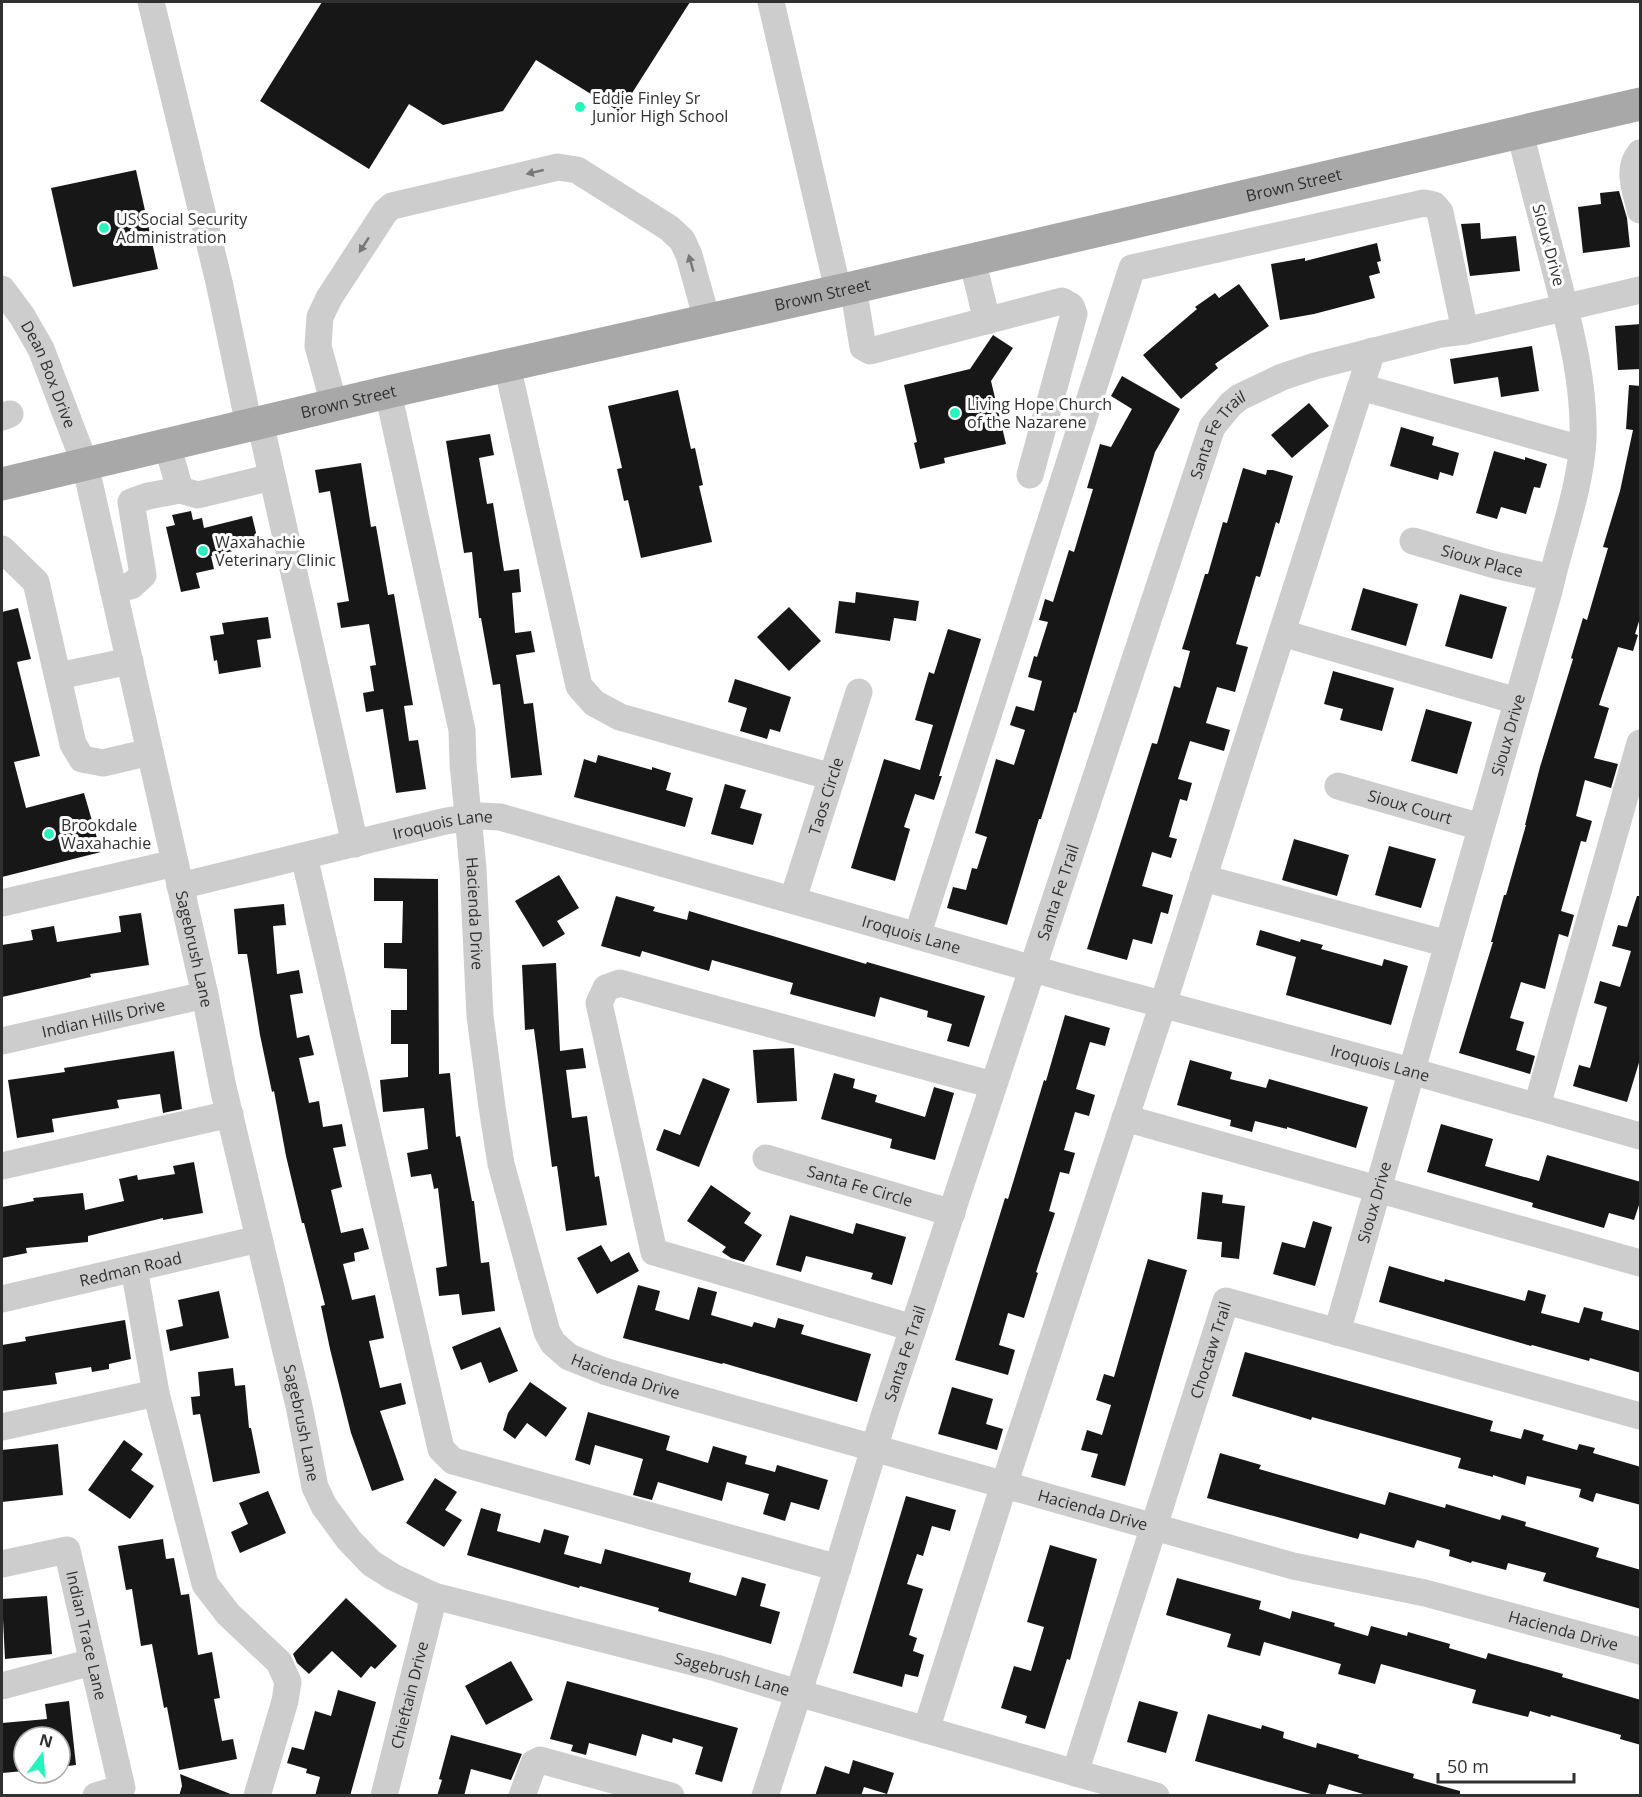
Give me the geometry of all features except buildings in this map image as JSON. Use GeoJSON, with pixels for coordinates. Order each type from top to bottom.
{"type":"FeatureCollection","features":[{"type":"Feature","properties":{"kind":"main road","name":"Brown Street"},"geometry":{"type":"LineString","coordinates":[[2,484],[334,404],[846,289],[1641,104]]}},
{"type":"Feature","properties":{"kind":"street"},"geometry":{"type":"LineString","coordinates":[[151,2],[254,423],[272,477],[355,844]]}},
{"type":"Feature","properties":{"kind":"street"},"geometry":{"type":"LineString","coordinates":[[770,2],[863,347],[870,351],[1062,302],[1071,306],[1074,314],[1030,475]]}},
{"type":"Feature","properties":{"kind":"street","name":"Sioux Drive"},"geometry":{"type":"LineString","coordinates":[[1337,1332],[1552,578],[1578,478],[1582,408],[1578,369],[1565,308],[1520,132]]}},
{"type":"Feature","properties":{"kind":"street"},"geometry":{"type":"LineString","coordinates":[[1641,153],[1633,162],[1632,176],[1641,210]]}},
{"type":"Feature","properties":{"kind":"street"},"geometry":{"type":"LineString","coordinates":[[334,404],[318,346],[320,317],[329,298],[385,212],[393,206],[558,167],[577,170],[669,228],[682,240],[689,255],[706,320]]}},
{"type":"Feature","properties":{"kind":"street"},"geometry":{"type":"LineString","coordinates":[[917,936],[1132,268],[1424,203],[1434,205],[1440,212],[1465,331]]}},
{"type":"Feature","properties":{"kind":"street"},"geometry":{"type":"LineString","coordinates":[[972,258],[987,321]]}},
{"type":"Feature","properties":{"kind":"street","name":"Dean Box Drive"},"geometry":{"type":"LineString","coordinates":[[2,289],[22,316],[41,349],[85,464]]}},
{"type":"Feature","properties":{"kind":"street","name":"Santa Fe Trail"},"geometry":{"type":"LineString","coordinates":[[765,1796],[993,1085],[1212,427],[1230,404],[1271,382],[1315,366],[1441,334],[1465,331],[1641,290]]}},
{"type":"Feature","properties":{"kind":"street"},"geometry":{"type":"LineString","coordinates":[[926,1730],[1004,1485],[1163,1004],[1372,351]]}},
{"type":"Feature","properties":{"kind":"street"},"geometry":{"type":"LineString","coordinates":[[507,365],[579,686],[594,703],[620,717],[832,777]]}},
{"type":"Feature","properties":{"kind":"street"},"geometry":{"type":"LineString","coordinates":[[1361,387],[1581,449]]}},
{"type":"Feature","properties":{"kind":"street","name":"Hacienda Drive"},"geometry":{"type":"LineString","coordinates":[[388,392],[462,730],[473,869],[480,1016],[501,1164],[547,1332],[553,1343],[568,1357],[604,1371],[1004,1485],[1293,1566],[1425,1593],[1641,1652]]}},
{"type":"Feature","properties":{"kind":"street"},"geometry":{"type":"LineString","coordinates":[[167,444],[180,490]]}},
{"type":"Feature","properties":{"kind":"street","name":"Sagebrush Lane"},"geometry":{"type":"LineString","coordinates":[[85,464],[230,1114],[299,1406],[315,1487],[324,1506],[349,1540],[371,1563],[393,1577],[434,1596],[716,1668],[1156,1796]]}},
{"type":"Feature","properties":{"kind":"street"},"geometry":{"type":"LineString","coordinates":[[113,589],[131,586],[143,575],[131,502],[180,490],[198,495],[272,477]]}},
{"type":"Feature","properties":{"kind":"street","name":"Sioux Place"},"geometry":{"type":"LineString","coordinates":[[1413,541],[1495,565],[1552,578]]}},
{"type":"Feature","properties":{"kind":"street"},"geometry":{"type":"LineString","coordinates":[[2,549],[36,582],[73,744],[82,759],[103,763],[150,752]]}},
{"type":"Feature","properties":{"kind":"street"},"geometry":{"type":"LineString","coordinates":[[1282,633],[1517,701]]}},
{"type":"Feature","properties":{"kind":"street"},"geometry":{"type":"LineString","coordinates":[[58,676],[129,662]]}},
{"type":"Feature","properties":{"kind":"street","name":"Taos Circle"},"geometry":{"type":"LineString","coordinates":[[793,899],[859,693]]}},
{"type":"Feature","properties":{"kind":"street"},"geometry":{"type":"LineString","coordinates":[[1537,1106],[1641,743]]}},
{"type":"Feature","properties":{"kind":"street","name":"Sioux Court"},"geometry":{"type":"LineString","coordinates":[[1338,786],[1481,827]]}},
{"type":"Feature","properties":{"kind":"street","name":"Iroquois Lane"},"geometry":{"type":"LineString","coordinates":[[2,903],[304,856],[446,821],[480,816],[500,817],[1033,969],[1641,1136]]}},
{"type":"Feature","properties":{"kind":"street"},"geometry":{"type":"LineString","coordinates":[[304,856],[441,1449],[453,1461],[838,1568]]}},
{"type":"Feature","properties":{"kind":"street"},"geometry":{"type":"LineString","coordinates":[[1203,878],[1448,944]]}},
{"type":"Feature","properties":{"kind":"street"},"geometry":{"type":"LineString","coordinates":[[914,1328],[654,1252],[599,1003],[606,988],[620,983],[993,1085]]}},
{"type":"Feature","properties":{"kind":"street","name":"Indian Hills Drive"},"geometry":{"type":"LineString","coordinates":[[2,1041],[205,995]]}},
{"type":"Feature","properties":{"kind":"street"},"geometry":{"type":"LineString","coordinates":[[2,1166],[230,1114]]}},
{"type":"Feature","properties":{"kind":"street"},"geometry":{"type":"LineString","coordinates":[[1125,1118],[1641,1263]]}},
{"type":"Feature","properties":{"kind":"street","name":"Santa Fe Circle"},"geometry":{"type":"LineString","coordinates":[[766,1158],[952,1213]]}},
{"type":"Feature","properties":{"kind":"street","name":"Redman Road"},"geometry":{"type":"LineString","coordinates":[[2,1299],[259,1239]]}},
{"type":"Feature","properties":{"kind":"street"},"geometry":{"type":"LineString","coordinates":[[134,1268],[156,1393],[205,1584],[228,1614],[279,1662],[288,1682],[285,1701],[258,1796]]}},
{"type":"Feature","properties":{"kind":"street","name":"Choctaw Trail"},"geometry":{"type":"LineString","coordinates":[[1075,1773],[1226,1301],[1641,1416]]}},
{"type":"Feature","properties":{"kind":"street"},"geometry":{"type":"LineString","coordinates":[[2,1426],[156,1393]]}},
{"type":"Feature","properties":{"kind":"street","name":"Indian Trace Lane"},"geometry":{"type":"LineString","coordinates":[[2,1564],[67,1550],[122,1788],[96,1796]]}},
{"type":"Feature","properties":{"kind":"street","name":"Chieftain Drive"},"geometry":{"type":"LineString","coordinates":[[384,1796],[434,1596]]}},
{"type":"Feature","properties":{"kind":"street"},"geometry":{"type":"LineString","coordinates":[[2,1686],[92,1662]]}},
{"type":"Feature","properties":{"kind":"street"},"geometry":{"type":"LineString","coordinates":[[522,1796],[534,1763],[540,1760],[671,1796]]}},
{"type":"Feature","properties":{"kind":"place","name":"Eddie Finley Sr Junior High School"},"geometry":{"type":"Point","coordinates":[580,107]}},
{"type":"Feature","properties":{"kind":"place","name":"US Social Security Administration"},"geometry":{"type":"Point","coordinates":[104,228]}},
{"type":"Feature","properties":{"kind":"place","name":"Living Hope Church of the Nazarene"},"geometry":{"type":"Point","coordinates":[955,413]}},
{"type":"Feature","properties":{"kind":"place","name":"Waxahachie Veterinary Clinic"},"geometry":{"type":"Point","coordinates":[203,551]}},
{"type":"Feature","properties":{"kind":"place","name":"Brookdale Waxahachie"},"geometry":{"type":"Point","coordinates":[49,834]}}]}
